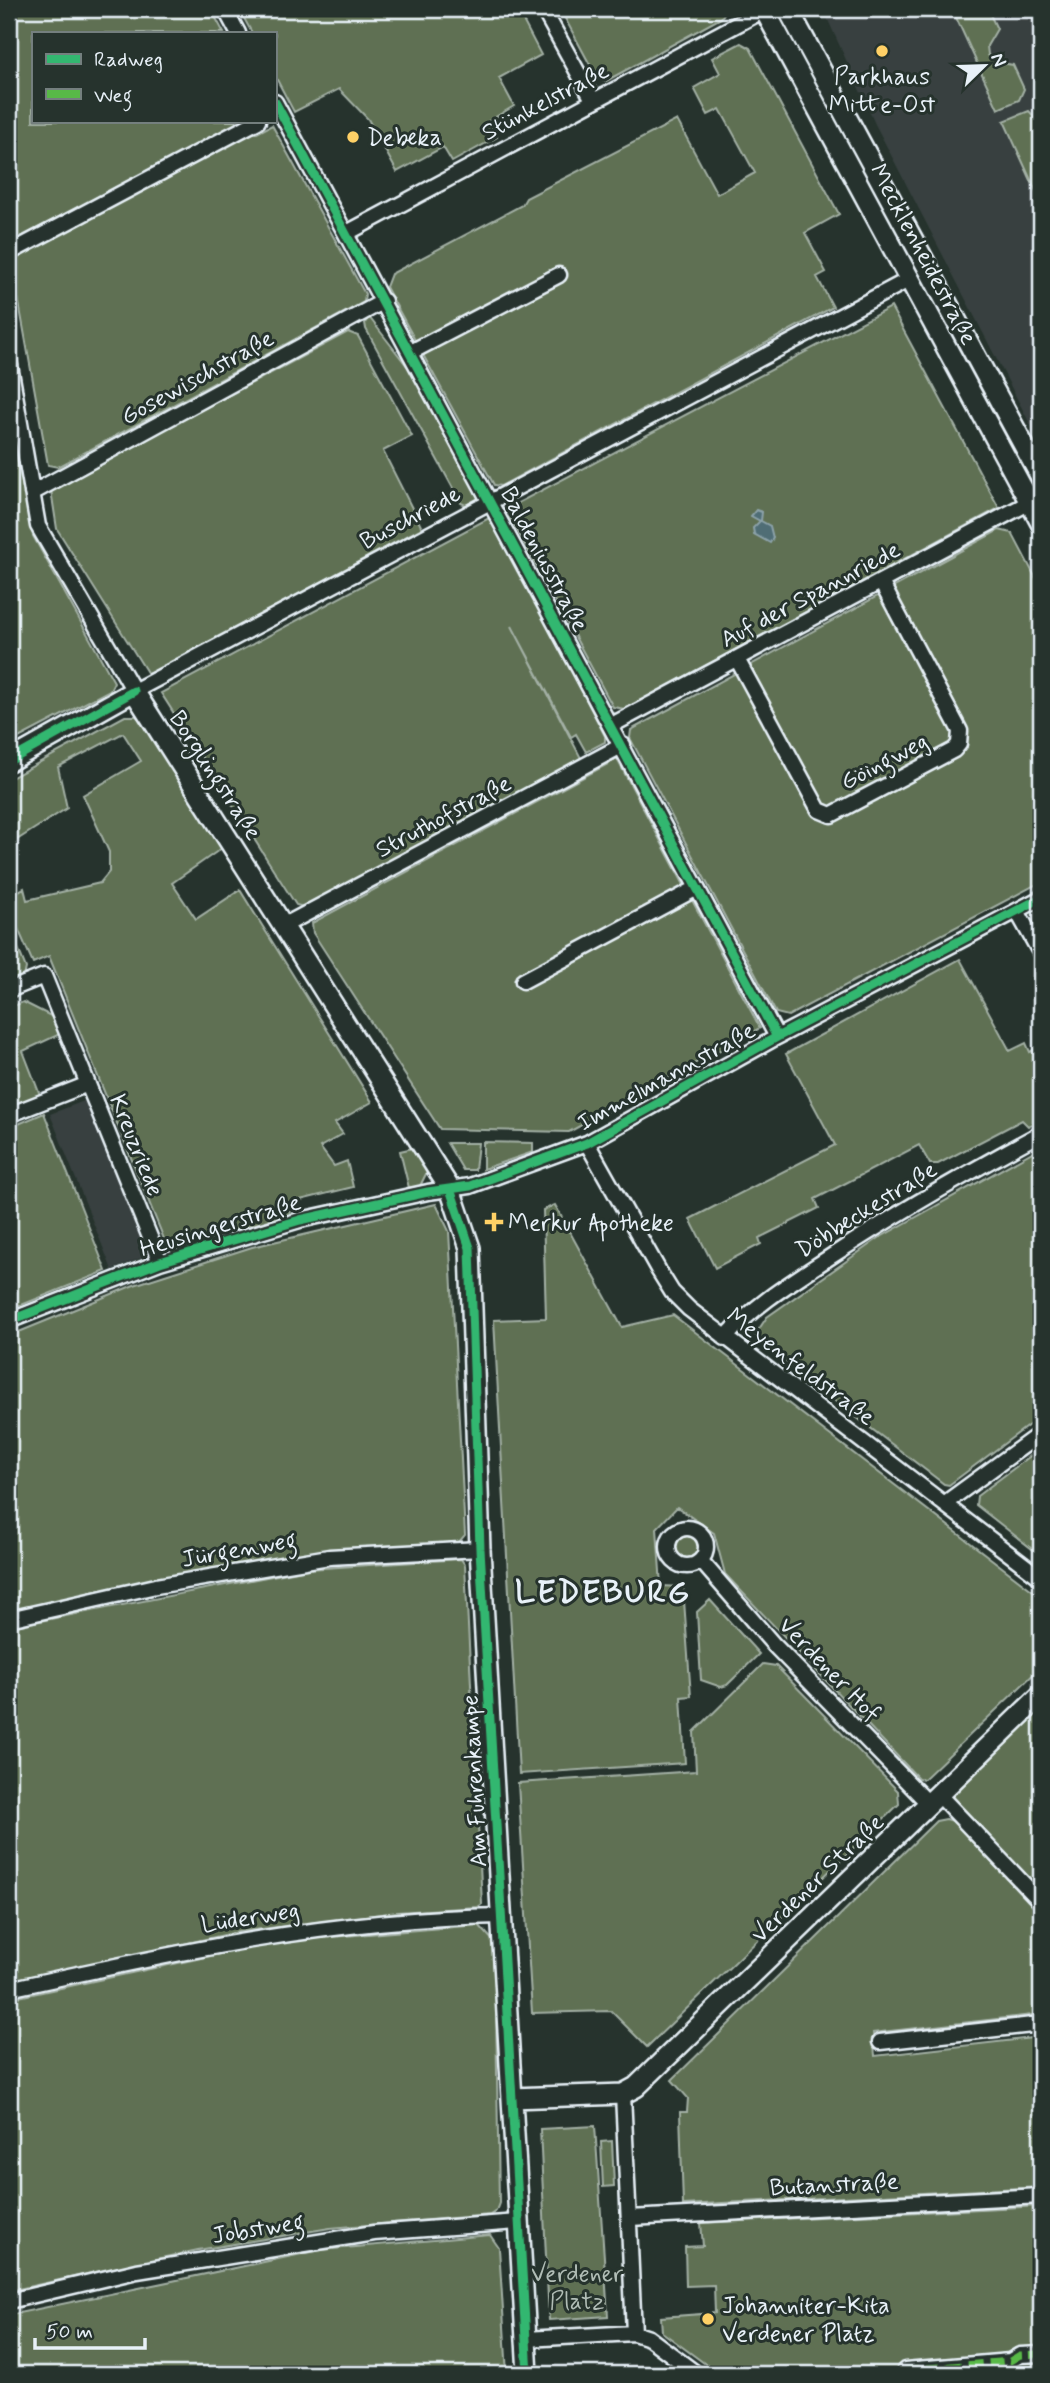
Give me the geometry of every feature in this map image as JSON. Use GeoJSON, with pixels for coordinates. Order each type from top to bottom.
{"type":"FeatureCollection","features":[{"type":"Feature","properties":{"kind":"street"},"geometry":{"type":"LineString","coordinates":[[225,9],[237,32]]}},
{"type":"Feature","properties":{"kind":"street"},"geometry":{"type":"LineString","coordinates":[[543,9],[593,100]]}},
{"type":"Feature","properties":{"kind":"street","name":"Stünkelstraße"},"geometry":{"type":"LineString","coordinates":[[347,233],[764,9]]}},
{"type":"Feature","properties":{"kind":"street","name":"Mecklenheidestraße"},"geometry":{"type":"LineString","coordinates":[[764,9],[1041,523]]}},
{"type":"Feature","properties":{"kind":"street","name":"Mecklenheidestraße"},"geometry":{"type":"LineString","coordinates":[[788,9],[1041,477]]}},
{"type":"Feature","properties":{"kind":"street","name":"Baldeniusstraße"},"geometry":{"type":"LineString","coordinates":[[276,108],[384,301],[778,1037]]}},
{"type":"Feature","properties":{"kind":"street"},"geometry":{"type":"LineString","coordinates":[[9,253],[256,122]]}},
{"type":"Feature","properties":{"kind":"street"},"geometry":{"type":"LineString","coordinates":[[411,352],[559,275]]}},
{"type":"Feature","properties":{"kind":"street","name":"Buschriede"},"geometry":{"type":"LineString","coordinates":[[9,761],[134,691],[910,279]]}},
{"type":"Feature","properties":{"kind":"street","name":"Gosewischstraße"},"geometry":{"type":"LineString","coordinates":[[32,493],[384,301]]}},
{"type":"Feature","properties":{"kind":"street","name":"Borglingstraße"},"geometry":{"type":"LineString","coordinates":[[9,360],[38,526],[134,691],[450,1189]]}},
{"type":"Feature","properties":{"kind":"street","name":"Auf der Spannriede"},"geometry":{"type":"LineString","coordinates":[[612,725],[1030,502]]}},
{"type":"Feature","properties":{"kind":"street","name":"Göingweg"},"geometry":{"type":"LineString","coordinates":[[737,659],[820,810],[831,815],[930,763],[960,744],[960,731],[881,582]]}},
{"type":"Feature","properties":{"kind":"street","name":"Struthofstraße"},"geometry":{"type":"LineString","coordinates":[[283,926],[623,745]]}},
{"type":"Feature","properties":{"kind":"street"},"geometry":{"type":"LineString","coordinates":[[523,981],[697,888]]}},
{"type":"Feature","properties":{"kind":"street","name":"Immelmannstraße"},"geometry":{"type":"LineString","coordinates":[[450,1189],[470,1186],[587,1143],[778,1037],[1041,898]]}},
{"type":"Feature","properties":{"kind":"street"},"geometry":{"type":"LineString","coordinates":[[1017,911],[1041,954]]}},
{"type":"Feature","properties":{"kind":"street","name":"Kreuzriede"},"geometry":{"type":"LineString","coordinates":[[9,990],[44,975],[160,1262]]}},
{"type":"Feature","properties":{"kind":"street","name":"Kreuzriede"},"geometry":{"type":"LineString","coordinates":[[9,1115],[88,1084]]}},
{"type":"Feature","properties":{"kind":"street","name":"Döbbeckestraße"},"geometry":{"type":"LineString","coordinates":[[725,1338],[747,1314],[775,1293],[874,1228],[1041,1133]]}},
{"type":"Feature","properties":{"kind":"street","name":"Meyenfeldstraße"},"geometry":{"type":"LineString","coordinates":[[587,1143],[671,1292],[725,1338],[1041,1578]]}},
{"type":"Feature","properties":{"kind":"street","name":"Heusingerstraße"},"geometry":{"type":"LineString","coordinates":[[9,1321],[160,1262],[300,1220],[450,1189]]}},
{"type":"Feature","properties":{"kind":"street","name":"Am Fuhrenkampe"},"geometry":{"type":"LineString","coordinates":[[450,1189],[470,1248],[480,1549],[528,2374]]}},
{"type":"Feature","properties":{"kind":"street"},"geometry":{"type":"LineString","coordinates":[[944,1504],[1041,1433]]}},
{"type":"Feature","properties":{"kind":"street","name":"Jürgenweg"},"geometry":{"type":"LineString","coordinates":[[9,1619],[156,1586],[329,1557],[480,1549]]}},
{"type":"Feature","properties":{"kind":"street","name":"Verdener Hof"},"geometry":{"type":"LineString","coordinates":[[701,1561],[774,1645],[1041,1902]]}},
{"type":"Feature","properties":{"kind":"street","name":"Verdener Straße"},"geometry":{"type":"LineString","coordinates":[[624,2094],[636,2087],[1041,1695]]}},
{"type":"Feature","properties":{"kind":"street","name":"Lüderweg"},"geometry":{"type":"LineString","coordinates":[[9,1989],[202,1947],[355,1923],[427,1916],[501,1916]]}},
{"type":"Feature","properties":{"kind":"street"},"geometry":{"type":"LineString","coordinates":[[880,2042],[1041,2024]]}},
{"type":"Feature","properties":{"kind":"street"},"geometry":{"type":"LineString","coordinates":[[512,2098],[624,2094],[634,2333]]}},
{"type":"Feature","properties":{"kind":"street","name":"Butanstraße"},"geometry":{"type":"LineString","coordinates":[[630,2218],[1041,2196]]}},
{"type":"Feature","properties":{"kind":"street","name":"Jobstweg"},"geometry":{"type":"LineString","coordinates":[[9,2301],[138,2271],[374,2233],[519,2222]]}},
{"type":"Feature","properties":{"kind":"street"},"geometry":{"type":"LineString","coordinates":[[526,2339],[634,2333],[649,2337],[697,2374]]}},
{"type":"Feature","properties":{"kind":"street"},"geometry":{"type":"LineString","coordinates":[[905,2370],[1010,2361],[1020,2355],[1041,2354]]}},
{"type":"Feature","properties":{"kind":"shaded area"},"geometry":{"type":"Polygon","coordinates":[[[823,9],[1041,9],[1041,445],[875,124],[823,9]]]}},
{"type":"Feature","properties":{"kind":"shaded area"},"geometry":{"type":"Polygon","coordinates":[[[89,1099],[151,1254],[112,1270],[50,1114],[89,1099]]]}},
{"type":"Feature","properties":{"kind":"green space"},"geometry":{"type":"Polygon","coordinates":[[[9,9],[211,9],[223,32],[32,32],[32,122],[242,122],[9,243],[9,9]]]}},
{"type":"Feature","properties":{"kind":"green space"},"geometry":{"type":"Polygon","coordinates":[[[239,9],[517,9],[541,55],[499,78],[514,106],[489,121],[497,137],[452,162],[443,147],[397,172],[368,119],[339,89],[294,112],[276,78],[276,32],[251,32],[239,9]]]}},
{"type":"Feature","properties":{"kind":"green space"},"geometry":{"type":"Polygon","coordinates":[[[560,9],[727,9],[721,18],[606,81],[596,76],[560,9]]]}},
{"type":"Feature","properties":{"kind":"green space"},"geometry":{"type":"Polygon","coordinates":[[[964,9],[988,10],[997,29],[987,46],[988,55],[996,62],[1013,65],[1024,89],[1019,100],[998,109],[954,13],[964,9]]]}},
{"type":"Feature","properties":{"kind":"green space"},"geometry":{"type":"Polygon","coordinates":[[[741,43],[750,48],[839,214],[805,233],[826,272],[817,277],[833,307],[501,486],[494,485],[386,287],[391,274],[522,205],[526,198],[677,120],[717,194],[755,173],[720,109],[708,115],[694,88],[720,73],[712,58],[741,43]]]}},
{"type":"Feature","properties":{"kind":"green space"},"geometry":{"type":"Polygon","coordinates":[[[1029,111],[1041,124],[1041,146],[1037,153],[1041,166],[1041,202],[1004,121],[1029,111]]]}},
{"type":"Feature","properties":{"kind":"green space"},"geometry":{"type":"Polygon","coordinates":[[[272,125],[365,294],[364,302],[58,467],[48,465],[12,264],[15,258],[248,133],[257,133],[272,125]]]}},
{"type":"Feature","properties":{"kind":"green space"},"geometry":{"type":"Polygon","coordinates":[[[891,307],[999,508],[625,709],[613,707],[510,517],[510,507],[891,307]]]}},
{"type":"Feature","properties":{"kind":"green space"},"geometry":{"type":"Polygon","coordinates":[[[369,317],[407,366],[414,368],[479,498],[466,505],[461,503],[366,329],[365,323],[369,317]]]}},
{"type":"Feature","properties":{"kind":"green space"},"geometry":{"type":"Polygon","coordinates":[[[348,332],[358,336],[412,436],[383,451],[422,528],[148,674],[57,529],[51,490],[348,332]]]}},
{"type":"Feature","properties":{"kind":"green space"},"geometry":{"type":"Polygon","coordinates":[[[9,421],[33,536],[114,682],[110,690],[9,743],[9,421]]]}},
{"type":"Feature","properties":{"kind":"green space"},"geometry":{"type":"Polygon","coordinates":[[[489,518],[493,519],[605,736],[605,742],[586,752],[576,734],[571,737],[512,626],[582,760],[304,907],[296,905],[161,693],[489,518]]]}},
{"type":"Feature","properties":{"kind":"green space"},"geometry":{"type":"Polygon","coordinates":[[[999,530],[1012,533],[1041,588],[1041,882],[788,1016],[776,1013],[630,738],[631,730],[999,530]]]}},
{"type":"Feature","properties":{"kind":"green space"},"geometry":{"type":"Polygon","coordinates":[[[125,716],[136,716],[143,722],[222,848],[172,883],[196,919],[240,890],[372,1102],[335,1123],[343,1134],[320,1147],[334,1166],[347,1161],[353,1187],[288,1203],[290,1214],[174,1247],[166,1244],[49,956],[33,963],[12,915],[17,913],[11,895],[24,888],[27,900],[100,883],[109,872],[109,852],[83,795],[141,761],[123,733],[58,767],[67,808],[9,845],[9,779],[125,716]]]}},
{"type":"Feature","properties":{"kind":"green space"},"geometry":{"type":"Polygon","coordinates":[[[617,759],[760,1028],[569,1132],[440,1129],[313,933],[312,923],[617,759]]]}},
{"type":"Feature","properties":{"kind":"green space"},"geometry":{"type":"Polygon","coordinates":[[[9,926],[26,968],[24,977],[9,986],[9,926]]]}},
{"type":"Feature","properties":{"kind":"green space"},"geometry":{"type":"Polygon","coordinates":[[[960,959],[1010,1051],[1026,1043],[1030,1052],[1041,1046],[1041,1119],[1028,1126],[1022,1120],[938,1164],[930,1164],[919,1145],[815,1199],[819,1208],[759,1238],[761,1244],[715,1268],[690,1219],[835,1145],[786,1054],[960,959]]]}},
{"type":"Feature","properties":{"kind":"green space"},"geometry":{"type":"Polygon","coordinates":[[[23,1002],[51,1016],[60,1034],[23,1051],[40,1095],[9,1108],[9,1008],[23,1002]]]}},
{"type":"Feature","properties":{"kind":"green space"},"geometry":{"type":"Polygon","coordinates":[[[44,1113],[106,1271],[9,1310],[9,1128],[44,1113]]]}},
{"type":"Feature","properties":{"kind":"green space"},"geometry":{"type":"Polygon","coordinates":[[[483,1142],[533,1143],[533,1152],[483,1169],[483,1142]]]}},
{"type":"Feature","properties":{"kind":"green space"},"geometry":{"type":"Polygon","coordinates":[[[447,1143],[478,1143],[475,1170],[463,1170],[447,1143]]]}},
{"type":"Feature","properties":{"kind":"green space"},"geometry":{"type":"Polygon","coordinates":[[[413,1148],[427,1172],[420,1186],[409,1188],[400,1151],[413,1148]]]}},
{"type":"Feature","properties":{"kind":"green space"},"geometry":{"type":"Polygon","coordinates":[[[1034,1151],[1041,1158],[1041,1416],[949,1485],[944,1484],[759,1343],[755,1335],[767,1317],[879,1238],[1034,1151]]]}},
{"type":"Feature","properties":{"kind":"green space"},"geometry":{"type":"Polygon","coordinates":[[[436,1204],[449,1231],[465,1535],[459,1542],[353,1549],[198,1571],[9,1611],[9,1336],[134,1285],[252,1247],[436,1204]]]}},
{"type":"Feature","properties":{"kind":"green space"},"geometry":{"type":"Polygon","coordinates":[[[555,1205],[622,1327],[673,1315],[1041,1597],[1041,1667],[924,1779],[918,1778],[725,1574],[714,1533],[677,1507],[657,1528],[661,1586],[683,1587],[691,1696],[681,1697],[685,1763],[519,1774],[494,1320],[546,1318],[543,1210],[555,1205]]]}},
{"type":"Feature","properties":{"kind":"green space"},"geometry":{"type":"Polygon","coordinates":[[[1041,1448],[1041,1556],[976,1505],[977,1496],[1041,1448]]]}},
{"type":"Feature","properties":{"kind":"green space"},"geometry":{"type":"Polygon","coordinates":[[[687,1536],[695,1539],[698,1547],[695,1555],[687,1558],[679,1555],[676,1547],[679,1539],[687,1536]]]}},
{"type":"Feature","properties":{"kind":"green space"},"geometry":{"type":"Polygon","coordinates":[[[461,1559],[465,1565],[482,1904],[478,1907],[397,1912],[238,1932],[9,1982],[9,1627],[308,1569],[461,1559]]]}},
{"type":"Feature","properties":{"kind":"green space"},"geometry":{"type":"Polygon","coordinates":[[[710,1600],[759,1654],[727,1685],[721,1687],[701,1680],[697,1612],[710,1600]]]}},
{"type":"Feature","properties":{"kind":"green space"},"geometry":{"type":"Polygon","coordinates":[[[763,1664],[776,1666],[898,1791],[899,1804],[647,2047],[611,2011],[532,2013],[518,1783],[696,1771],[694,1732],[763,1664]]]}},
{"type":"Feature","properties":{"kind":"green space"},"geometry":{"type":"Polygon","coordinates":[[[1041,1695],[1041,1902],[939,1795],[1041,1695]]]}},
{"type":"Feature","properties":{"kind":"green space"},"geometry":{"type":"Polygon","coordinates":[[[936,1821],[953,1821],[1041,1915],[1041,2014],[873,2033],[875,2056],[1041,2037],[1041,2187],[683,2205],[680,2112],[687,2112],[688,2098],[672,2080],[936,1821]]]}},
{"type":"Feature","properties":{"kind":"green space"},"geometry":{"type":"Polygon","coordinates":[[[479,1925],[495,1943],[499,2203],[496,2211],[490,2215],[330,2228],[198,2250],[9,2291],[9,1999],[282,1941],[479,1925]]]}},
{"type":"Feature","properties":{"kind":"green space","name":"Verdener Platz"},"geometry":{"type":"Polygon","coordinates":[[[595,2126],[608,2316],[549,2320],[540,2129],[595,2126]]]}},
{"type":"Feature","properties":{"kind":"green space"},"geometry":{"type":"Polygon","coordinates":[[[612,2141],[614,2186],[603,2187],[601,2142],[612,2141]]]}},
{"type":"Feature","properties":{"kind":"green space"},"geometry":{"type":"Polygon","coordinates":[[[1041,2206],[1041,2374],[719,2374],[662,2332],[661,2317],[715,2313],[714,2285],[686,2286],[685,2247],[703,2246],[701,2223],[1041,2206]]]}},
{"type":"Feature","properties":{"kind":"green space"},"geometry":{"type":"Polygon","coordinates":[[[490,2235],[499,2248],[507,2374],[9,2374],[9,2315],[321,2250],[490,2235]]]}},
{"type":"Feature","properties":{"kind":"water"},"geometry":{"type":"Polygon","coordinates":[[[756,510],[762,512],[761,521],[770,526],[773,538],[770,543],[754,534],[753,528],[760,521],[751,516],[756,510]]]}},
{"type":"Feature","properties":{"kind":"marked path"},"geometry":{"type":"LineString","coordinates":[[905,2370],[1010,2361],[1020,2355],[1041,2354]]}},
{"type":"Feature","properties":{"kind":"cycle path"},"geometry":{"type":"LineString","coordinates":[[276,104],[777,1037]]}},
{"type":"Feature","properties":{"kind":"cycle path"},"geometry":{"type":"LineString","coordinates":[[9,761],[134,691]]}},
{"type":"Feature","properties":{"kind":"cycle path"},"geometry":{"type":"LineString","coordinates":[[9,1321],[160,1262],[300,1220],[428,1192],[470,1186],[587,1143],[777,1037],[1041,898]]}},
{"type":"Feature","properties":{"kind":"cycle path"},"geometry":{"type":"LineString","coordinates":[[450,1189],[470,1248],[480,1549],[528,2374]]}},
{"type":"Feature","properties":{"kind":"place","name":"Parkhaus Mitte-Ost"},"geometry":{"type":"Point","coordinates":[882,51]}},
{"type":"Feature","properties":{"kind":"place","name":"Debeka"},"geometry":{"type":"Point","coordinates":[353,137]}},
{"type":"Feature","properties":{"kind":"place","name":"Merkur Apotheke"},"geometry":{"type":"Point","coordinates":[494,1222]}},
{"type":"Feature","properties":{"kind":"place","name":"Johanniter-Kita Verdener Platz"},"geometry":{"type":"Point","coordinates":[708,2319]}},
{"type":"Feature","properties":{"kind":"district","name":"LEDEBURG"},"geometry":{"type":"Point","coordinates":[603,1591]}}]}
